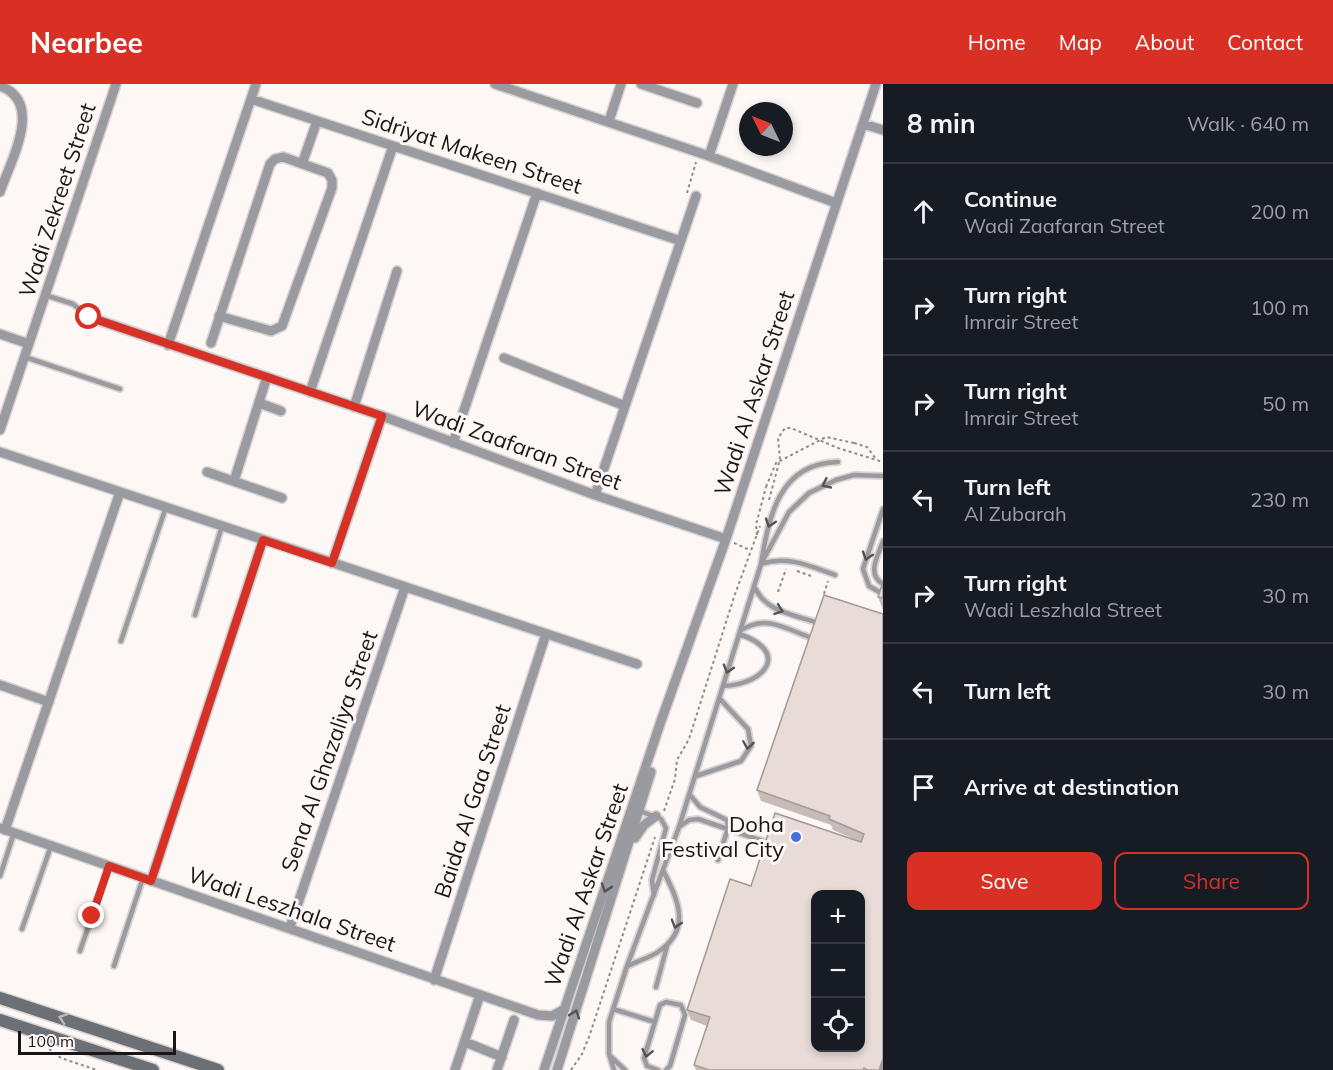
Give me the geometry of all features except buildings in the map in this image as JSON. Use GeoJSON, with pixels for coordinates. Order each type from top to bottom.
{"type":"FeatureCollection","features":[{"type":"Feature","properties":{"kind":"main road"},"geometry":{"type":"LineString","coordinates":[[0,998],[218,1070]]}},
{"type":"Feature","properties":{"kind":"main road"},"geometry":{"type":"LineString","coordinates":[[0,1020],[153,1070]]}},
{"type":"Feature","properties":{"kind":"street","name":"Wadi Zekreet Street"},"geometry":{"type":"LineString","coordinates":[[0,430],[116,84]]}},
{"type":"Feature","properties":{"kind":"street"},"geometry":{"type":"LineString","coordinates":[[168,345],[256,84]]}},
{"type":"Feature","properties":{"kind":"street"},"geometry":{"type":"LineString","coordinates":[[495,84],[699,152],[836,203]]}},
{"type":"Feature","properties":{"kind":"street"},"geometry":{"type":"LineString","coordinates":[[609,121],[621,84]]}},
{"type":"Feature","properties":{"kind":"street"},"geometry":{"type":"LineString","coordinates":[[641,84],[697,103]]}},
{"type":"Feature","properties":{"kind":"street"},"geometry":{"type":"LineString","coordinates":[[710,156],[733,84]]}},
{"type":"Feature","properties":{"kind":"street","name":"Wadi Al Askar Street"},"geometry":{"type":"LineString","coordinates":[[544,1070],[664,727],[665,713],[726,539],[876,84]]}},
{"type":"Feature","properties":{"kind":"street"},"geometry":{"type":"LineString","coordinates":[[0,86],[15,94],[21,102],[24,121],[0,192]]}},
{"type":"Feature","properties":{"kind":"street","name":"Sidriyat Makeen Street"},"geometry":{"type":"LineString","coordinates":[[251,99],[681,241]]}},
{"type":"Feature","properties":{"kind":"street"},"geometry":{"type":"LineString","coordinates":[[302,164],[317,121]]}},
{"type":"Feature","properties":{"kind":"street"},"geometry":{"type":"LineString","coordinates":[[863,124],[883,130]]}},
{"type":"Feature","properties":{"kind":"street"},"geometry":{"type":"LineString","coordinates":[[310,392],[393,146]]}},
{"type":"Feature","properties":{"kind":"street"},"geometry":{"type":"LineString","coordinates":[[211,343],[219,316],[270,164],[279,157],[328,173],[333,184],[285,323],[279,329],[271,331],[219,316]]}},
{"type":"Feature","properties":{"kind":"street"},"geometry":{"type":"LineString","coordinates":[[453,444],[537,194]]}},
{"type":"Feature","properties":{"kind":"street"},"geometry":{"type":"LineString","coordinates":[[595,495],[696,196]]}},
{"type":"Feature","properties":{"kind":"street"},"geometry":{"type":"LineString","coordinates":[[354,407],[398,271]]}},
{"type":"Feature","properties":{"kind":"street","name":"Wadi Zaafaran Street"},"geometry":{"type":"LineString","coordinates":[[89,317],[382,416],[595,495],[726,539]]}},
{"type":"Feature","properties":{"kind":"street"},"geometry":{"type":"LineString","coordinates":[[0,334],[29,344]]}},
{"type":"Feature","properties":{"kind":"street"},"geometry":{"type":"LineString","coordinates":[[504,357],[625,406]]}},
{"type":"Feature","properties":{"kind":"street"},"geometry":{"type":"LineString","coordinates":[[234,481],[267,378]]}},
{"type":"Feature","properties":{"kind":"street"},"geometry":{"type":"LineString","coordinates":[[258,403],[281,411]]}},
{"type":"Feature","properties":{"kind":"street"},"geometry":{"type":"LineString","coordinates":[[332,563],[382,416]]}},
{"type":"Feature","properties":{"kind":"street"},"geometry":{"type":"LineString","coordinates":[[0,452],[637,664]]}},
{"type":"Feature","properties":{"kind":"street"},"geometry":{"type":"LineString","coordinates":[[207,472],[282,498]]}},
{"type":"Feature","properties":{"kind":"street"},"geometry":{"type":"LineString","coordinates":[[7,831],[120,492]]}},
{"type":"Feature","properties":{"kind":"street"},"geometry":{"type":"LineString","coordinates":[[147,880],[263,540]]}},
{"type":"Feature","properties":{"kind":"street","name":"Sena Al Ghazaliya Street"},"geometry":{"type":"LineString","coordinates":[[290,927],[405,587]]}},
{"type":"Feature","properties":{"kind":"street","name":"Baida Al Gaa Street"},"geometry":{"type":"LineString","coordinates":[[434,980],[546,634]]}},
{"type":"Feature","properties":{"kind":"street"},"geometry":{"type":"LineString","coordinates":[[0,685],[49,702]]}},
{"type":"Feature","properties":{"kind":"street","name":"Wadi Al Askar Street"},"geometry":{"type":"LineString","coordinates":[[557,1070],[629,847],[636,810]]}},
{"type":"Feature","properties":{"kind":"street"},"geometry":{"type":"LineString","coordinates":[[629,847],[641,828],[658,818]]}},
{"type":"Feature","properties":{"kind":"street","name":"Wadi Leszhala Street"},"geometry":{"type":"LineString","coordinates":[[7,831],[290,927],[538,1015],[549,1023],[556,1035]]}},
{"type":"Feature","properties":{"kind":"street"},"geometry":{"type":"LineString","coordinates":[[455,1070],[480,996]]}},
{"type":"Feature","properties":{"kind":"street"},"geometry":{"type":"LineString","coordinates":[[538,1015],[552,1016],[565,1009]]}},
{"type":"Feature","properties":{"kind":"street"},"geometry":{"type":"LineString","coordinates":[[497,1070],[514,1020]]}},
{"type":"Feature","properties":{"kind":"street"},"geometry":{"type":"LineString","coordinates":[[465,1042],[502,1057]]}},
{"type":"Feature","properties":{"kind":"lane"},"geometry":{"type":"LineString","coordinates":[[45,295],[73,304],[89,317]]}},
{"type":"Feature","properties":{"kind":"lane"},"geometry":{"type":"LineString","coordinates":[[25,357],[120,389]]}},
{"type":"Feature","properties":{"kind":"lane"},"geometry":{"type":"LineString","coordinates":[[614,1070],[609,1054],[607,1030],[627,966],[690,795],[761,564],[767,533],[784,487],[804,469],[819,463],[838,462]]}},
{"type":"Feature","properties":{"kind":"lane"},"geometry":{"type":"LineString","coordinates":[[761,564],[789,512],[809,493],[836,480],[854,475],[883,476]]}},
{"type":"Feature","properties":{"kind":"lane"},"geometry":{"type":"LineString","coordinates":[[122,641],[166,507]]}},
{"type":"Feature","properties":{"kind":"lane"},"geometry":{"type":"LineString","coordinates":[[883,509],[863,569],[869,586],[883,594]]}},
{"type":"Feature","properties":{"kind":"lane"},"geometry":{"type":"LineString","coordinates":[[195,615],[222,526]]}},
{"type":"Feature","properties":{"kind":"lane"},"geometry":{"type":"LineString","coordinates":[[883,541],[874,571],[875,578],[883,584]]}},
{"type":"Feature","properties":{"kind":"lane"},"geometry":{"type":"LineString","coordinates":[[761,564],[777,559],[791,561],[835,575]]}},
{"type":"Feature","properties":{"kind":"lane"},"geometry":{"type":"LineString","coordinates":[[754,586],[761,600],[769,606],[815,622]]}},
{"type":"Feature","properties":{"kind":"lane"},"geometry":{"type":"LineString","coordinates":[[739,632],[753,622],[762,621],[809,637]]}},
{"type":"Feature","properties":{"kind":"lane"},"geometry":{"type":"LineString","coordinates":[[723,686],[756,679],[766,667],[767,657],[763,647],[739,632]]}},
{"type":"Feature","properties":{"kind":"lane"},"geometry":{"type":"LineString","coordinates":[[696,776],[741,762],[751,746],[748,729],[720,699]]}},
{"type":"Feature","properties":{"kind":"lane"},"geometry":{"type":"LineString","coordinates":[[690,795],[700,807],[725,818],[728,828],[718,860]]}},
{"type":"Feature","properties":{"kind":"lane"},"geometry":{"type":"LineString","coordinates":[[636,810],[658,818],[666,831],[652,880],[654,895]]}},
{"type":"Feature","properties":{"kind":"lane"},"geometry":{"type":"LineString","coordinates":[[679,827],[689,820],[698,819],[772,844]]}},
{"type":"Feature","properties":{"kind":"lane"},"geometry":{"type":"LineString","coordinates":[[0,876],[7,831]]}},
{"type":"Feature","properties":{"kind":"lane"},"geometry":{"type":"LineString","coordinates":[[22,929],[51,846]]}},
{"type":"Feature","properties":{"kind":"lane"},"geometry":{"type":"LineString","coordinates":[[80,951],[109,866]]}},
{"type":"Feature","properties":{"kind":"lane"},"geometry":{"type":"LineString","coordinates":[[627,966],[657,953],[675,931],[680,910],[676,894],[663,870]]}},
{"type":"Feature","properties":{"kind":"lane"},"geometry":{"type":"LineString","coordinates":[[114,966],[147,880]]}},
{"type":"Feature","properties":{"kind":"lane"},"geometry":{"type":"LineString","coordinates":[[656,987],[667,943]]}},
{"type":"Feature","properties":{"kind":"lane"},"geometry":{"type":"LineString","coordinates":[[658,1070],[647,1066],[644,1061],[655,1022],[664,1002],[681,1005],[686,1015],[670,1066],[666,1070]]}},
{"type":"Feature","properties":{"kind":"lane"},"geometry":{"type":"LineString","coordinates":[[613,1009],[655,1022]]}},
{"type":"Feature","properties":{"kind":"lane"},"geometry":{"type":"LineString","coordinates":[[609,1054],[625,1070]]}},
{"type":"Feature","properties":{"kind":"path"},"geometry":{"type":"LineString","coordinates":[[696,196],[686,192],[699,152]]}},
{"type":"Feature","properties":{"kind":"path"},"geometry":{"type":"LineString","coordinates":[[571,1070],[585,1048],[658,818],[675,779],[676,760],[690,739],[750,550],[757,536],[778,465],[778,438],[785,428],[791,428],[838,448],[883,462]]}},
{"type":"Feature","properties":{"kind":"path"},"geometry":{"type":"LineString","coordinates":[[757,536],[756,525],[766,487],[776,463],[821,439],[830,437],[867,447],[876,459]]}},
{"type":"Feature","properties":{"kind":"path"},"geometry":{"type":"LineString","coordinates":[[726,539],[750,550]]}},
{"type":"Feature","properties":{"kind":"path"},"geometry":{"type":"LineString","coordinates":[[778,592],[787,568]]}},
{"type":"Feature","properties":{"kind":"path"},"geometry":{"type":"LineString","coordinates":[[797,571],[818,577]]}},
{"type":"Feature","properties":{"kind":"path"},"geometry":{"type":"LineString","coordinates":[[824,594],[828,580]]}},
{"type":"Feature","properties":{"kind":"place","name":"Doha Festival City"},"geometry":{"type":"Point","coordinates":[796,837]}},
{"type":"Feature","properties":{"kind":"route"},"geometry":{"type":"LineString","coordinates":[[89,317],[382,416],[332,563],[263,540],[151,881],[109,866],[92,916]]}}]}
